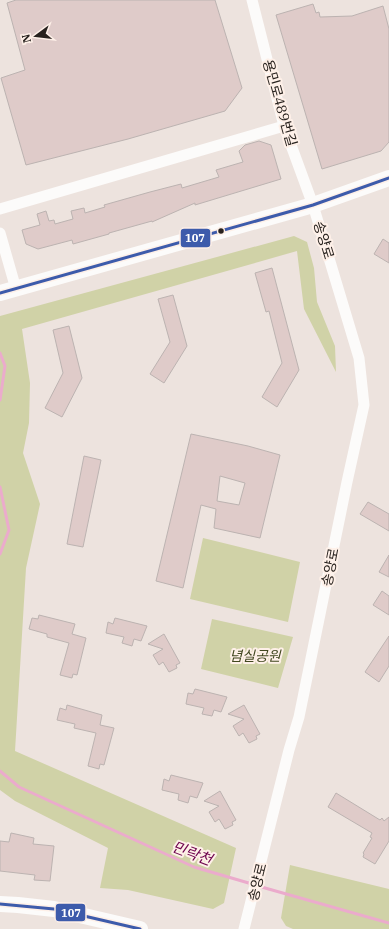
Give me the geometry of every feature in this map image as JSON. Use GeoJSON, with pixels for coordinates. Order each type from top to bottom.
{"type":"FeatureCollection","features":[{"type":"Feature","properties":{"kind":"street","name":"용민로489번길"},"geometry":{"type":"LineString","coordinates":[[252,0],[284,126],[313,205]]}},
{"type":"Feature","properties":{"kind":"street"},"geometry":{"type":"LineString","coordinates":[[0,209],[284,126]]}},
{"type":"Feature","properties":{"kind":"street"},"geometry":{"type":"LineString","coordinates":[[0,293],[313,205],[389,178]]}},
{"type":"Feature","properties":{"kind":"street","name":"송양로"},"geometry":{"type":"LineString","coordinates":[[244,929],[249,915],[289,750],[299,717],[346,482],[364,405],[359,358],[313,205]]}},
{"type":"Feature","properties":{"kind":"street"},"geometry":{"type":"LineString","coordinates":[[0,233],[16,289]]}},
{"type":"Feature","properties":{"kind":"street"},"geometry":{"type":"LineString","coordinates":[[0,904],[18,904],[54,909],[140,929]]}},
{"type":"Feature","properties":{"kind":"green space"},"geometry":{"type":"Polygon","coordinates":[[[294,236],[307,242],[314,268],[317,302],[335,346],[336,372],[304,309],[297,251],[22,329],[30,383],[29,423],[23,453],[40,504],[26,568],[15,751],[236,848],[224,903],[213,909],[128,890],[100,888],[108,848],[15,801],[0,790],[0,316],[294,236]]]}},
{"type":"Feature","properties":{"kind":"green space"},"geometry":{"type":"Polygon","coordinates":[[[203,538],[300,562],[288,622],[190,599],[203,538]]]}},
{"type":"Feature","properties":{"kind":"green space","name":"념실공원"},"geometry":{"type":"Polygon","coordinates":[[[212,619],[293,637],[278,688],[201,669],[212,619]]]}},
{"type":"Feature","properties":{"kind":"green space"},"geometry":{"type":"Polygon","coordinates":[[[290,865],[389,889],[389,929],[293,929],[286,926],[281,918],[290,865]]]}},
{"type":"Feature","properties":{"kind":"building"},"geometry":{"type":"Polygon","coordinates":[[[16,0],[215,0],[242,88],[225,111],[128,139],[26,165],[1,78],[25,70],[7,3],[16,0]]]}},
{"type":"Feature","properties":{"kind":"building"},"geometry":{"type":"Polygon","coordinates":[[[313,4],[316,13],[319,12],[320,17],[352,16],[383,6],[389,29],[389,142],[381,151],[322,169],[276,15],[313,4]]]}},
{"type":"Feature","properties":{"kind":"building"},"geometry":{"type":"Polygon","coordinates":[[[259,141],[271,145],[281,179],[195,205],[195,203],[152,222],[73,244],[72,240],[38,249],[26,244],[22,230],[40,225],[37,214],[46,211],[49,221],[54,220],[55,224],[73,219],[71,211],[84,208],[85,213],[105,207],[104,205],[150,192],[181,184],[182,188],[219,177],[216,170],[243,162],[239,151],[245,145],[259,141]]]}},
{"type":"Feature","properties":{"kind":"building"},"geometry":{"type":"Polygon","coordinates":[[[383,239],[389,243],[389,263],[374,254],[383,239]]]}},
{"type":"Feature","properties":{"kind":"building"},"geometry":{"type":"Polygon","coordinates":[[[272,268],[299,370],[277,407],[262,397],[282,363],[269,311],[266,312],[255,273],[272,268]]]}},
{"type":"Feature","properties":{"kind":"building"},"geometry":{"type":"Polygon","coordinates":[[[173,295],[187,346],[164,383],[150,374],[170,342],[158,299],[173,295]]]}},
{"type":"Feature","properties":{"kind":"building"},"geometry":{"type":"Polygon","coordinates":[[[69,326],[82,378],[62,417],[45,408],[63,373],[53,330],[69,326]]]}},
{"type":"Feature","properties":{"kind":"building"},"geometry":{"type":"Polygon","coordinates":[[[191,434],[248,446],[280,455],[260,538],[214,528],[216,509],[201,505],[183,588],[156,581],[191,434]],[[220,476],[217,501],[239,505],[245,483],[220,476]]]}},
{"type":"Feature","properties":{"kind":"building"},"geometry":{"type":"Polygon","coordinates":[[[84,456],[101,460],[83,547],[67,544],[84,456]]]}},
{"type":"Feature","properties":{"kind":"building"},"geometry":{"type":"Polygon","coordinates":[[[368,502],[389,514],[389,531],[360,514],[368,502]]]}},
{"type":"Feature","properties":{"kind":"building"},"geometry":{"type":"Polygon","coordinates":[[[389,555],[389,577],[379,572],[389,555]]]}},
{"type":"Feature","properties":{"kind":"building"},"geometry":{"type":"Polygon","coordinates":[[[382,591],[389,596],[389,615],[373,605],[382,591]]]}},
{"type":"Feature","properties":{"kind":"building"},"geometry":{"type":"Polygon","coordinates":[[[39,615],[75,624],[72,634],[86,638],[77,675],[73,674],[72,678],[60,675],[69,643],[47,637],[47,634],[29,629],[32,618],[38,619],[39,615]]]}},
{"type":"Feature","properties":{"kind":"building"},"geometry":{"type":"Polygon","coordinates":[[[115,618],[147,626],[141,641],[134,639],[132,646],[122,643],[124,637],[106,633],[108,622],[113,624],[115,618]]]}},
{"type":"Feature","properties":{"kind":"building"},"geometry":{"type":"Polygon","coordinates":[[[164,634],[180,663],[176,665],[177,668],[169,672],[163,662],[159,665],[153,655],[163,649],[148,644],[164,634]]]}},
{"type":"Feature","properties":{"kind":"building"},"geometry":{"type":"Polygon","coordinates":[[[389,636],[389,666],[379,682],[365,672],[389,636]]]}},
{"type":"Feature","properties":{"kind":"building"},"geometry":{"type":"Polygon","coordinates":[[[195,689],[227,697],[221,712],[214,710],[212,716],[202,714],[204,708],[186,704],[188,693],[193,694],[195,689]]]}},
{"type":"Feature","properties":{"kind":"building"},"geometry":{"type":"Polygon","coordinates":[[[67,705],[102,715],[100,725],[114,728],[104,765],[100,764],[99,769],[88,766],[96,733],[74,728],[75,724],[57,720],[60,708],[66,710],[67,705]]]}},
{"type":"Feature","properties":{"kind":"building"},"geometry":{"type":"Polygon","coordinates":[[[244,705],[260,734],[256,736],[257,739],[249,743],[243,733],[239,736],[233,726],[244,719],[228,714],[244,705]]]}},
{"type":"Feature","properties":{"kind":"building"},"geometry":{"type":"Polygon","coordinates":[[[171,775],[203,783],[197,798],[190,796],[188,803],[178,800],[179,794],[162,790],[164,779],[169,781],[171,775]]]}},
{"type":"Feature","properties":{"kind":"building"},"geometry":{"type":"Polygon","coordinates":[[[220,791],[236,820],[232,822],[233,825],[225,829],[219,819],[215,822],[209,812],[219,806],[204,801],[220,791]]]}},
{"type":"Feature","properties":{"kind":"building"},"geometry":{"type":"Polygon","coordinates":[[[336,793],[380,820],[382,818],[384,821],[389,817],[389,841],[375,864],[363,857],[363,853],[372,838],[370,837],[372,833],[328,807],[336,793]]]}},
{"type":"Feature","properties":{"kind":"building"},"geometry":{"type":"Polygon","coordinates":[[[11,833],[34,838],[33,844],[54,846],[50,881],[34,880],[35,875],[0,871],[0,841],[9,842],[11,833]]]}},
{"type":"Feature","properties":{"kind":"waterway"},"geometry":{"type":"LineString","coordinates":[[0,353],[5,366],[0,400]]}},
{"type":"Feature","properties":{"kind":"waterway"},"geometry":{"type":"LineString","coordinates":[[0,487],[9,530],[0,554]]}},
{"type":"Feature","properties":{"kind":"waterway","name":"민락천"},"geometry":{"type":"LineString","coordinates":[[0,771],[19,787],[194,867],[252,884]]}},
{"type":"Feature","properties":{"kind":"waterway","name":"민락천"},"geometry":{"type":"LineString","coordinates":[[258,886],[389,923]]}},
{"type":"Feature","properties":{"kind":"transit line","name":"107"},"geometry":{"type":"LineString","coordinates":[[0,293],[313,205],[389,178]]}},
{"type":"Feature","properties":{"kind":"transit line","name":"107"},"geometry":{"type":"LineString","coordinates":[[0,904],[54,909],[140,929]]}}]}
